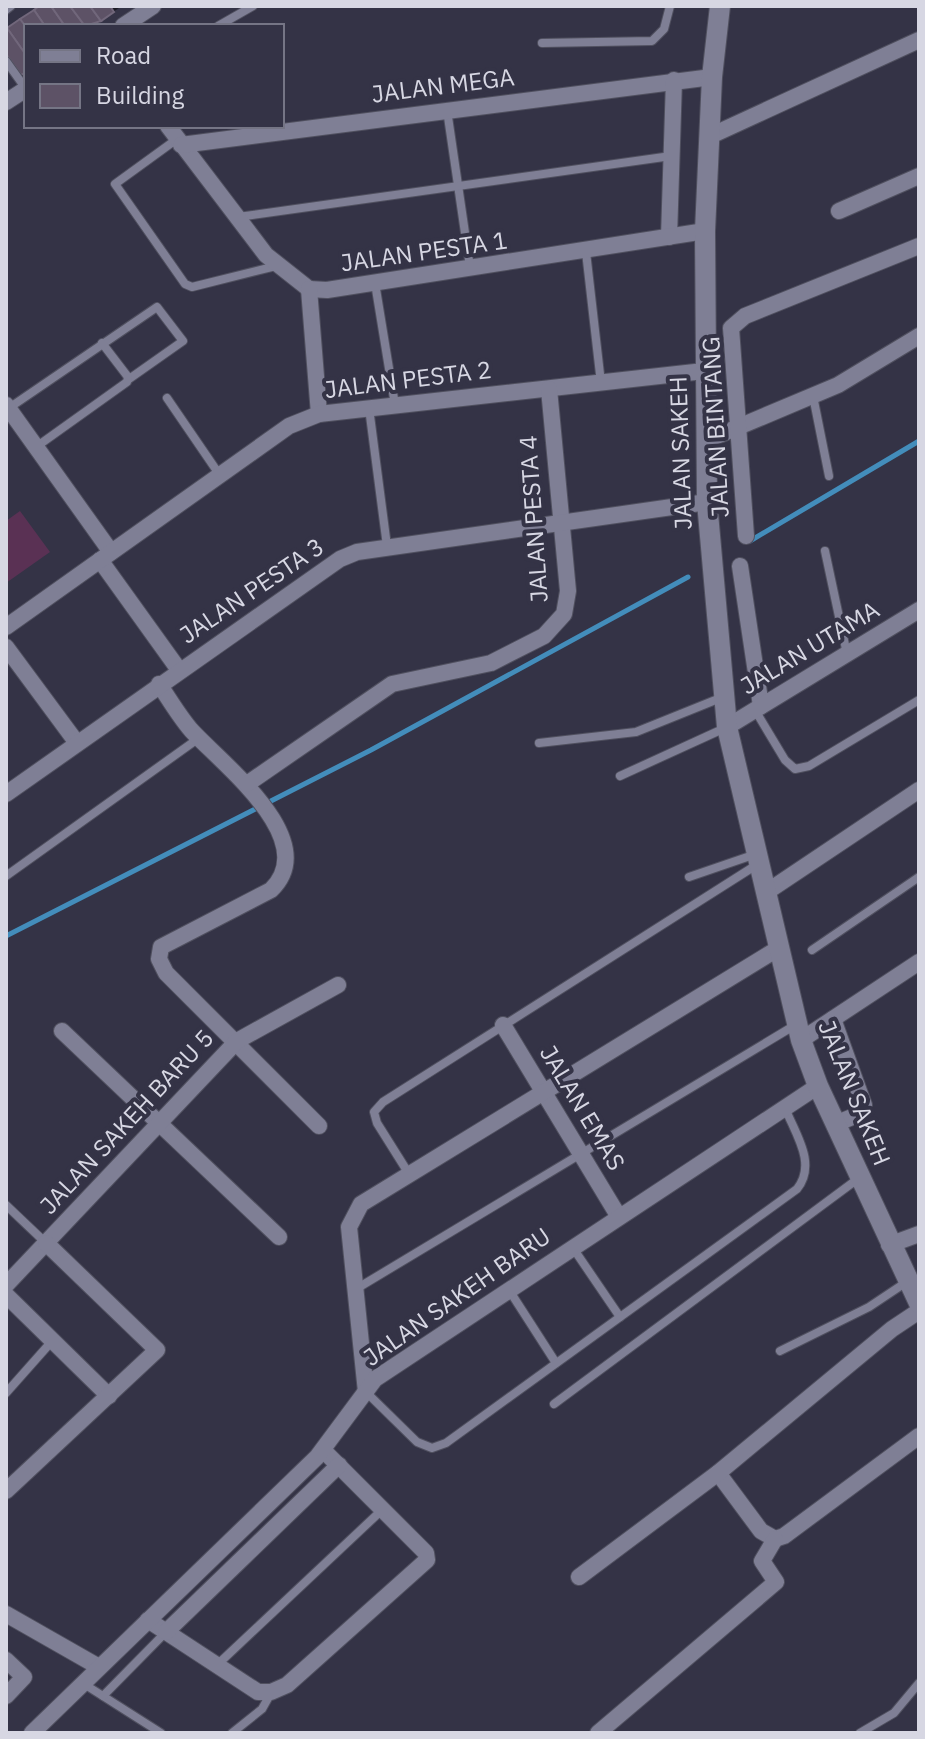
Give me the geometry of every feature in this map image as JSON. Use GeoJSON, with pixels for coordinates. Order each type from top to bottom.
{"type":"FeatureCollection","features":[{"type":"Feature","properties":{"kind":"street"},"geometry":{"type":"LineString","coordinates":[[126,24],[153,6]]}},
{"type":"Feature","properties":{"kind":"street","name":"JALAN SAKEH"},"geometry":{"type":"LineString","coordinates":[[720,6],[708,137],[704,371],[707,502],[727,727],[799,1031],[818,1086],[889,1245],[919,1303]]}},
{"type":"Feature","properties":{"kind":"street"},"geometry":{"type":"LineString","coordinates":[[708,137],[919,40]]}},
{"type":"Feature","properties":{"kind":"street","name":"JALAN MEGA"},"geometry":{"type":"LineString","coordinates":[[284,126],[447,110],[712,77]]}},
{"type":"Feature","properties":{"kind":"street"},"geometry":{"type":"LineString","coordinates":[[669,237],[674,80]]}},
{"type":"Feature","properties":{"kind":"street"},"geometry":{"type":"LineString","coordinates":[[6,102],[24,90]]}},
{"type":"Feature","properties":{"kind":"street","name":"JALAN MEGA"},"geometry":{"type":"LineString","coordinates":[[175,136],[259,128]]}},
{"type":"Feature","properties":{"kind":"street"},"geometry":{"type":"LineString","coordinates":[[175,136],[266,255],[309,289]]}},
{"type":"Feature","properties":{"kind":"street"},"geometry":{"type":"LineString","coordinates":[[839,211],[919,176]]}},
{"type":"Feature","properties":{"kind":"street","name":"JALAN PESTA 1"},"geometry":{"type":"LineString","coordinates":[[319,414],[309,289],[327,290],[375,283],[705,231]]}},
{"type":"Feature","properties":{"kind":"street","name":"JALAN BINTANG"},"geometry":{"type":"LineString","coordinates":[[746,536],[731,335],[735,322],[919,246]]}},
{"type":"Feature","properties":{"kind":"street"},"geometry":{"type":"LineString","coordinates":[[705,441],[813,396],[919,336]]}},
{"type":"Feature","properties":{"kind":"street","name":"JALAN PESTA 2"},"geometry":{"type":"LineString","coordinates":[[6,627],[289,426],[319,414],[704,371]]}},
{"type":"Feature","properties":{"kind":"street","name":"JALAN PESTA 4"},"geometry":{"type":"LineString","coordinates":[[247,784],[392,684],[491,663],[557,626],[564,614],[568,591],[549,389]]}},
{"type":"Feature","properties":{"kind":"street"},"geometry":{"type":"LineString","coordinates":[[7,407],[179,670]]}},
{"type":"Feature","properties":{"kind":"street","name":"JALAN PESTA 3"},"geometry":{"type":"LineString","coordinates":[[6,794],[340,559],[387,546],[707,502]]}},
{"type":"Feature","properties":{"kind":"street"},"geometry":{"type":"LineString","coordinates":[[740,566],[758,708]]}},
{"type":"Feature","properties":{"kind":"street","name":"JALAN UTAMA"},"geometry":{"type":"LineString","coordinates":[[727,727],[919,610]]}},
{"type":"Feature","properties":{"kind":"street"},"geometry":{"type":"LineString","coordinates":[[6,647],[77,743]]}},
{"type":"Feature","properties":{"kind":"street"},"geometry":{"type":"LineString","coordinates":[[159,684],[200,738],[260,797],[283,848],[285,868],[271,890],[161,947],[159,959],[166,973],[319,1126]]}},
{"type":"Feature","properties":{"kind":"street"},"geometry":{"type":"LineString","coordinates":[[765,893],[919,790]]}},
{"type":"Feature","properties":{"kind":"street"},"geometry":{"type":"LineString","coordinates":[[366,1392],[349,1227],[353,1214],[361,1204],[779,948]]}},
{"type":"Feature","properties":{"kind":"street"},"geometry":{"type":"LineString","coordinates":[[799,1031],[833,1019],[919,962]]}},
{"type":"Feature","properties":{"kind":"street","name":"JALAN SAKEH BARU 5"},"geometry":{"type":"LineString","coordinates":[[6,1285],[237,1041],[338,985]]}},
{"type":"Feature","properties":{"kind":"street"},"geometry":{"type":"LineString","coordinates":[[833,1019],[864,1105],[857,1115],[835,1124]]}},
{"type":"Feature","properties":{"kind":"street","name":"JALAN EMAS"},"geometry":{"type":"LineString","coordinates":[[503,1025],[619,1217]]}},
{"type":"Feature","properties":{"kind":"street"},"geometry":{"type":"LineString","coordinates":[[62,1031],[279,1237]]}},
{"type":"Feature","properties":{"kind":"street","name":"JALAN SAKEH BARU"},"geometry":{"type":"LineString","coordinates":[[32,1733],[323,1450],[375,1379],[818,1086]]}},
{"type":"Feature","properties":{"kind":"street"},"geometry":{"type":"LineString","coordinates":[[889,1245],[919,1234]]}},
{"type":"Feature","properties":{"kind":"street"},"geometry":{"type":"LineString","coordinates":[[6,1491],[155,1353],[156,1346],[46,1243]]}},
{"type":"Feature","properties":{"kind":"street"},"geometry":{"type":"LineString","coordinates":[[6,1295],[109,1396]]}},
{"type":"Feature","properties":{"kind":"street"},"geometry":{"type":"LineString","coordinates":[[579,1577],[718,1473],[892,1329],[919,1311]]}},
{"type":"Feature","properties":{"kind":"street"},"geometry":{"type":"LineString","coordinates":[[598,1733],[776,1582],[762,1561],[775,1539],[919,1436]]}},
{"type":"Feature","properties":{"kind":"street"},"geometry":{"type":"LineString","coordinates":[[148,1620],[258,1692],[271,1692],[287,1685],[427,1560],[426,1553],[384,1508],[323,1450]]}},
{"type":"Feature","properties":{"kind":"street"},"geometry":{"type":"LineString","coordinates":[[166,1632],[339,1465]]}},
{"type":"Feature","properties":{"kind":"street"},"geometry":{"type":"LineString","coordinates":[[718,1473],[761,1531],[775,1539]]}},
{"type":"Feature","properties":{"kind":"street"},"geometry":{"type":"LineString","coordinates":[[6,1614],[99,1667]]}},
{"type":"Feature","properties":{"kind":"street"},"geometry":{"type":"LineString","coordinates":[[6,1660],[24,1677],[6,1696]]}},
{"type":"Feature","properties":{"kind":"lane"},"geometry":{"type":"LineString","coordinates":[[6,10],[11,6]]}},
{"type":"Feature","properties":{"kind":"lane"},"geometry":{"type":"LineString","coordinates":[[222,24],[253,6]]}},
{"type":"Feature","properties":{"kind":"lane"},"geometry":{"type":"LineString","coordinates":[[542,43],[652,41],[664,29],[670,6]]}},
{"type":"Feature","properties":{"kind":"lane"},"geometry":{"type":"LineString","coordinates":[[6,61],[24,86]]}},
{"type":"Feature","properties":{"kind":"lane"},"geometry":{"type":"LineString","coordinates":[[447,110],[470,269]]}},
{"type":"Feature","properties":{"kind":"lane"},"geometry":{"type":"LineString","coordinates":[[175,136],[115,184],[185,284],[192,287],[281,265]]}},
{"type":"Feature","properties":{"kind":"lane"},"geometry":{"type":"LineString","coordinates":[[237,217],[671,156]]}},
{"type":"Feature","properties":{"kind":"lane"},"geometry":{"type":"LineString","coordinates":[[586,252],[601,383]]}},
{"type":"Feature","properties":{"kind":"lane"},"geometry":{"type":"LineString","coordinates":[[375,283],[395,405]]}},
{"type":"Feature","properties":{"kind":"lane"},"geometry":{"type":"LineString","coordinates":[[7,407],[153,308],[160,308],[183,341],[36,447]]}},
{"type":"Feature","properties":{"kind":"lane"},"geometry":{"type":"LineString","coordinates":[[102,343],[129,379]]}},
{"type":"Feature","properties":{"kind":"lane"},"geometry":{"type":"LineString","coordinates":[[813,396],[829,476]]}},
{"type":"Feature","properties":{"kind":"lane"},"geometry":{"type":"LineString","coordinates":[[167,398],[219,474]]}},
{"type":"Feature","properties":{"kind":"lane"},"geometry":{"type":"LineString","coordinates":[[369,408],[387,546]]}},
{"type":"Feature","properties":{"kind":"lane"},"geometry":{"type":"LineString","coordinates":[[825,551],[847,654]]}},
{"type":"Feature","properties":{"kind":"lane"},"geometry":{"type":"LineString","coordinates":[[539,743],[636,732],[723,697]]}},
{"type":"Feature","properties":{"kind":"lane"},"geometry":{"type":"LineString","coordinates":[[758,708],[785,760],[795,769],[809,766],[919,700]]}},
{"type":"Feature","properties":{"kind":"lane"},"geometry":{"type":"LineString","coordinates":[[620,776],[727,727]]}},
{"type":"Feature","properties":{"kind":"lane"},"geometry":{"type":"LineString","coordinates":[[6,876],[200,738]]}},
{"type":"Feature","properties":{"kind":"lane"},"geometry":{"type":"LineString","coordinates":[[689,877],[758,859]]}},
{"type":"Feature","properties":{"kind":"lane"},"geometry":{"type":"LineString","coordinates":[[409,1174],[377,1123],[374,1112],[383,1102],[758,859]]}},
{"type":"Feature","properties":{"kind":"lane"},"geometry":{"type":"LineString","coordinates":[[812,950],[919,877]]}},
{"type":"Feature","properties":{"kind":"lane"},"geometry":{"type":"LineString","coordinates":[[354,1291],[581,1154],[799,1031]]}},
{"type":"Feature","properties":{"kind":"lane"},"geometry":{"type":"LineString","coordinates":[[366,1392],[417,1442],[432,1448],[446,1443],[797,1189],[806,1177],[807,1164],[785,1108]]}},
{"type":"Feature","properties":{"kind":"lane"},"geometry":{"type":"LineString","coordinates":[[554,1404],[859,1178]]}},
{"type":"Feature","properties":{"kind":"lane"},"geometry":{"type":"LineString","coordinates":[[6,1205],[46,1243]]}},
{"type":"Feature","properties":{"kind":"lane"},"geometry":{"type":"LineString","coordinates":[[572,1247],[620,1317]]}},
{"type":"Feature","properties":{"kind":"lane"},"geometry":{"type":"LineString","coordinates":[[780,1351],[869,1307],[908,1281]]}},
{"type":"Feature","properties":{"kind":"lane"},"geometry":{"type":"LineString","coordinates":[[508,1289],[556,1363]]}},
{"type":"Feature","properties":{"kind":"lane"},"geometry":{"type":"LineString","coordinates":[[6,1393],[53,1340]]}},
{"type":"Feature","properties":{"kind":"lane"},"geometry":{"type":"LineString","coordinates":[[217,1665],[384,1508]]}},
{"type":"Feature","properties":{"kind":"lane"},"geometry":{"type":"LineString","coordinates":[[103,1696],[166,1632]]}},
{"type":"Feature","properties":{"kind":"lane"},"geometry":{"type":"LineString","coordinates":[[82,1683],[161,1733]]}},
{"type":"Feature","properties":{"kind":"lane"},"geometry":{"type":"LineString","coordinates":[[860,1733],[894,1713],[919,1683]]}},
{"type":"Feature","properties":{"kind":"lane"},"geometry":{"type":"LineString","coordinates":[[232,1733],[262,1709],[271,1692]]}},
{"type":"Feature","properties":{"kind":"shaded area"},"geometry":{"type":"Polygon","coordinates":[[[20,511],[50,552],[6,583],[6,521],[20,511]]]}},
{"type":"Feature","properties":{"kind":"building"},"geometry":{"type":"Polygon","coordinates":[[[39,6],[51,6],[64,24],[44,24],[34,10],[39,6]]]}},
{"type":"Feature","properties":{"kind":"building"},"geometry":{"type":"Polygon","coordinates":[[[51,6],[70,6],[84,24],[64,24],[51,6]]]}},
{"type":"Feature","properties":{"kind":"building"},"geometry":{"type":"Polygon","coordinates":[[[70,6],[90,6],[101,21],[84,24],[70,6]]]}},
{"type":"Feature","properties":{"kind":"building"},"geometry":{"type":"Polygon","coordinates":[[[90,6],[110,6],[114,12],[101,21],[90,6]]]}},
{"type":"Feature","properties":{"kind":"building"},"geometry":{"type":"Polygon","coordinates":[[[34,10],[44,24],[24,24],[20,19],[34,10]]]}},
{"type":"Feature","properties":{"kind":"building"},"geometry":{"type":"Polygon","coordinates":[[[20,19],[24,24],[24,52],[7,28],[20,19]]]}},
{"type":"Feature","properties":{"kind":"building"},"geometry":{"type":"Polygon","coordinates":[[[7,28],[24,52],[24,73],[21,75],[6,54],[7,28]]]}},
{"type":"Feature","properties":{"kind":"waterway"},"geometry":{"type":"LineString","coordinates":[[750,541],[919,441]]}},
{"type":"Feature","properties":{"kind":"waterway"},"geometry":{"type":"LineString","coordinates":[[6,936],[371,750],[688,577]]}}]}
